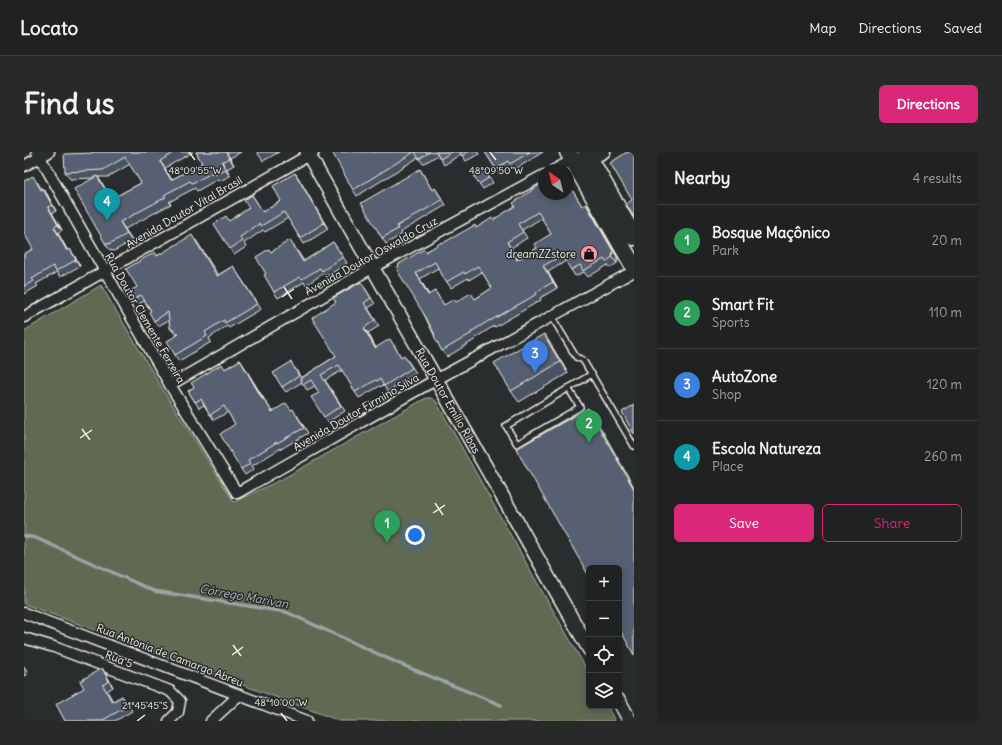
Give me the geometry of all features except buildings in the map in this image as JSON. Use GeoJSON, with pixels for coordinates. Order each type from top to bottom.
{"type":"FeatureCollection","features":[{"type":"Feature","properties":{"kind":"main road"},"geometry":{"type":"LineString","coordinates":[[580,156],[634,237]]}},
{"type":"Feature","properties":{"kind":"main road"},"geometry":{"type":"LineString","coordinates":[[580,156],[634,267]]}},
{"type":"Feature","properties":{"kind":"street"},"geometry":{"type":"LineString","coordinates":[[24,166],[38,155],[49,152]]}},
{"type":"Feature","properties":{"kind":"street"},"geometry":{"type":"LineString","coordinates":[[565,164],[580,156],[605,152]]}},
{"type":"Feature","properties":{"kind":"street","name":"Rua Doutor Emílio Ribas"},"geometry":{"type":"LineString","coordinates":[[310,153],[372,268],[586,644]]}},
{"type":"Feature","properties":{"kind":"street","name":"Avenida Doutor Vital Brasil"},"geometry":{"type":"LineString","coordinates":[[24,317],[310,153]]}},
{"type":"Feature","properties":{"kind":"street","name":"Rua Doutor Clemente Ferreira"},"geometry":{"type":"LineString","coordinates":[[38,155],[170,385],[237,493]]}},
{"type":"Feature","properties":{"kind":"street","name":"Avenida Doutor Oswaldo Cruz"},"geometry":{"type":"LineString","coordinates":[[170,385],[372,268],[538,178]]}},
{"type":"Feature","properties":{"kind":"street","name":"Avenida Doutor Firmino Silva"},"geometry":{"type":"LineString","coordinates":[[237,493],[436,380],[634,271]]}},
{"type":"Feature","properties":{"kind":"street","name":"Rua Antonia de Camargo Abreu"},"geometry":{"type":"LineString","coordinates":[[24,613],[34,615],[307,721]]}},
{"type":"Feature","properties":{"kind":"street","name":"Rua 5"},"geometry":{"type":"LineString","coordinates":[[24,638],[54,646],[170,691],[180,701],[178,712],[169,721]]}},
{"type":"Feature","properties":{"kind":"street"},"geometry":{"type":"LineString","coordinates":[[211,721],[239,694]]}},
{"type":"Feature","properties":{"kind":"street"},"geometry":{"type":"LineString","coordinates":[[622,706],[630,721]]}},
{"type":"Feature","properties":{"kind":"lane"},"geometry":{"type":"LineString","coordinates":[[552,317],[576,357],[583,360],[592,374],[634,446]]}},
{"type":"Feature","properties":{"kind":"lane"},"geometry":{"type":"LineString","coordinates":[[568,388],[580,407],[517,444],[506,426],[568,388],[592,374]]}},
{"type":"Feature","properties":{"kind":"green space"},"geometry":{"type":"Polygon","coordinates":[[[101,285],[165,393],[234,502],[282,479],[426,398],[431,398],[436,401],[586,668],[586,709],[609,709],[615,721],[340,721],[24,604],[24,331],[101,285]]]}},
{"type":"Feature","properties":{"kind":"waterway","name":"Córrego Marivan"},"geometry":{"type":"LineString","coordinates":[[24,536],[36,538],[154,591],[286,612],[400,664],[501,705]]}},
{"type":"Feature","properties":{"kind":"place","name":"Escola Natureza"},"geometry":{"type":"Point","coordinates":[107,221]}},
{"type":"Feature","properties":{"kind":"place","name":"dreamZZstore"},"geometry":{"type":"Point","coordinates":[589,254]}},
{"type":"Feature","properties":{"kind":"place","name":"AutoZone"},"geometry":{"type":"Point","coordinates":[535,373]}},
{"type":"Feature","properties":{"kind":"place","name":"Smart Fit"},"geometry":{"type":"Point","coordinates":[589,443]}},
{"type":"Feature","properties":{"kind":"place","name":"Bosque Maçônico"},"geometry":{"type":"Point","coordinates":[387,543]}}]}
